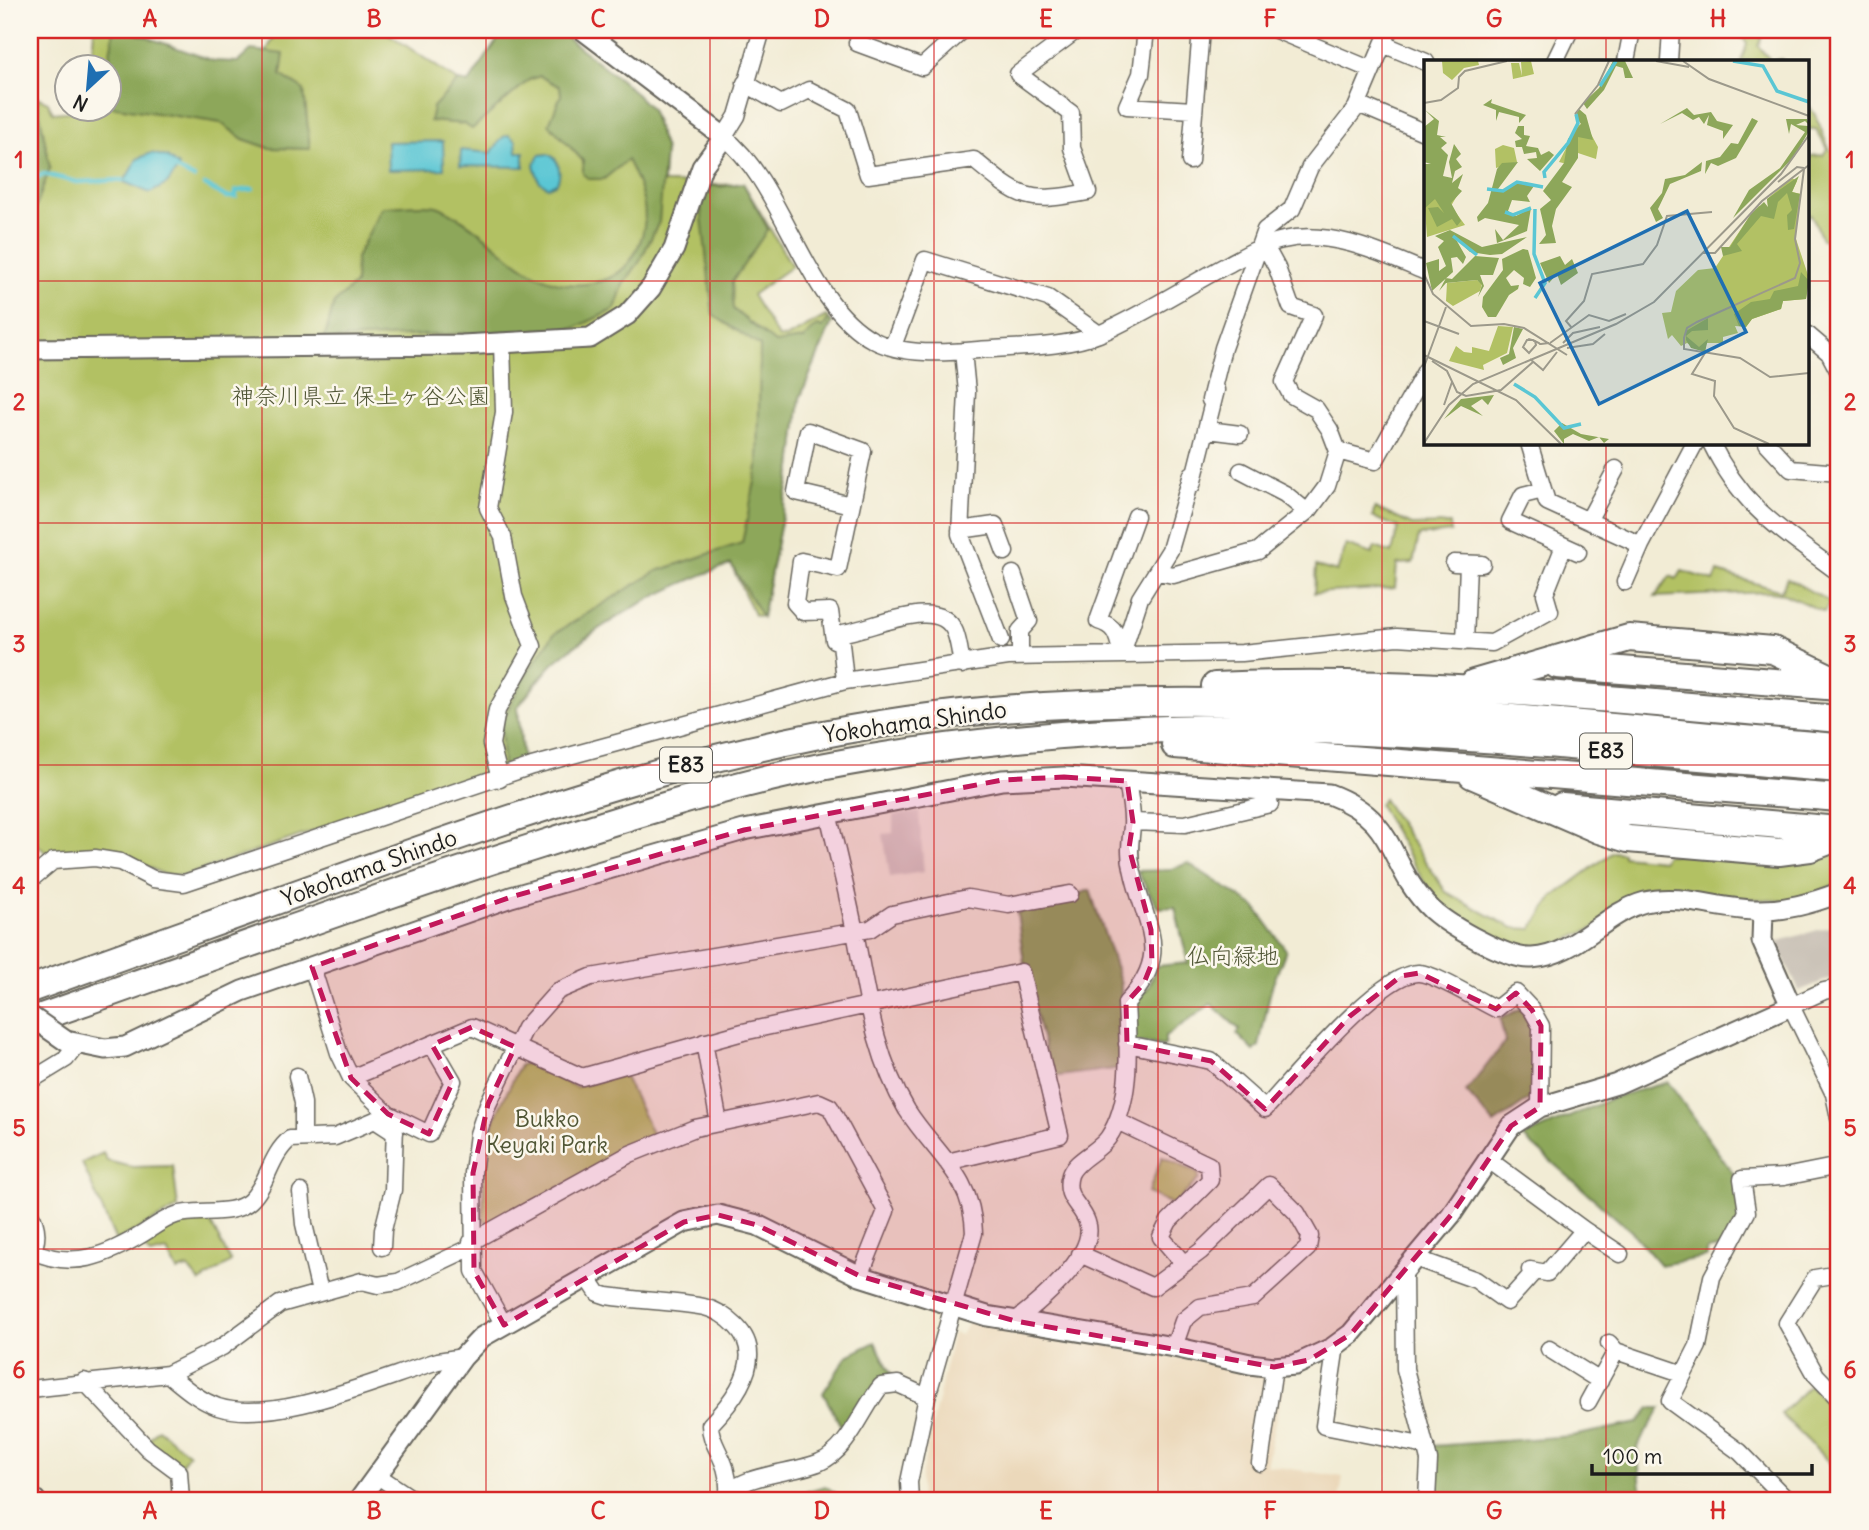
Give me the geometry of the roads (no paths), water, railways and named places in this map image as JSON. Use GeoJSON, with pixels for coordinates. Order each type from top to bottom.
{"type":"FeatureCollection","features":[{"type":"Feature","properties":{"kind":"highway"},"geometry":{"type":"LineString","coordinates":[[1459,688],[1629,638],[1773,650],[1829,676]]}},
{"type":"Feature","properties":{"kind":"highway"},"geometry":{"type":"LineString","coordinates":[[1541,663],[1839,687]]}},
{"type":"Feature","properties":{"kind":"highway"},"geometry":{"type":"LineString","coordinates":[[1501,675],[1839,705]]}},
{"type":"Feature","properties":{"kind":"highway"},"geometry":{"type":"LineString","coordinates":[[990,710],[1130,690],[1335,682],[1459,688],[1839,719]]}},
{"type":"Feature","properties":{"kind":"highway","name":"Yokohama Shindo"},"geometry":{"type":"LineString","coordinates":[[30,989],[480,828],[650,774],[801,738],[990,710],[1092,703],[1374,706],[1839,747]]}},
{"type":"Feature","properties":{"kind":"highway","name":"Yokohama Shindo"},"geometry":{"type":"LineString","coordinates":[[30,1018],[470,867],[683,800],[807,771],[999,743],[1222,728],[1372,733],[1839,769]]}},
{"type":"Feature","properties":{"kind":"highway"},"geometry":{"type":"LineString","coordinates":[[1065,737],[1447,764],[1839,798]]}},
{"type":"Feature","properties":{"kind":"highway"},"geometry":{"type":"LineString","coordinates":[[1447,764],[1583,823],[1628,839],[1779,852],[1833,837]]}},
{"type":"Feature","properties":{"kind":"highway"},"geometry":{"type":"LineString","coordinates":[[1496,785],[1839,813]]}},
{"type":"Feature","properties":{"kind":"highway"},"geometry":{"type":"LineString","coordinates":[[1542,805],[1833,837]]}},
{"type":"Feature","properties":{"kind":"street"},"geometry":{"type":"LineString","coordinates":[[583,30],[724,137],[746,157],[832,301],[874,341],[931,352],[1051,343],[1099,334],[1262,247],[1304,237],[1362,245],[1424,271]]}},
{"type":"Feature","properties":{"kind":"street"},"geometry":{"type":"LineString","coordinates":[[30,349],[461,345],[590,338],[627,315],[651,288],[674,249],[692,189],[710,154],[737,116],[762,30]]}},
{"type":"Feature","properties":{"kind":"street"},"geometry":{"type":"LineString","coordinates":[[857,43],[922,67],[963,30]]}},
{"type":"Feature","properties":{"kind":"street"},"geometry":{"type":"LineString","coordinates":[[745,83],[781,104],[809,90],[848,110],[868,175],[974,160],[1006,187],[1038,200],[1089,196],[1072,148],[1071,113],[1018,74],[1077,30]]}},
{"type":"Feature","properties":{"kind":"street"},"geometry":{"type":"LineString","coordinates":[[1146,30],[1141,74],[1127,106],[1193,110]]}},
{"type":"Feature","properties":{"kind":"street"},"geometry":{"type":"LineString","coordinates":[[1190,161],[1200,30]]}},
{"type":"Feature","properties":{"kind":"street"},"geometry":{"type":"LineString","coordinates":[[1276,30],[1372,70]]}},
{"type":"Feature","properties":{"kind":"street"},"geometry":{"type":"LineString","coordinates":[[1555,60],[1570,30]]}},
{"type":"Feature","properties":{"kind":"street"},"geometry":{"type":"LineString","coordinates":[[1626,60],[1632,30]]}},
{"type":"Feature","properties":{"kind":"street"},"geometry":{"type":"LineString","coordinates":[[1669,60],[1671,30]]}},
{"type":"Feature","properties":{"kind":"street"},"geometry":{"type":"LineString","coordinates":[[1192,485],[1208,430],[1223,360],[1262,247],[1265,230],[1292,209],[1310,167],[1358,104],[1386,37],[1424,61]]}},
{"type":"Feature","properties":{"kind":"street"},"geometry":{"type":"LineString","coordinates":[[1358,104],[1424,132]]}},
{"type":"Feature","properties":{"kind":"street"},"geometry":{"type":"LineString","coordinates":[[1210,400],[1223,348],[1262,247]]}},
{"type":"Feature","properties":{"kind":"street"},"geometry":{"type":"LineString","coordinates":[[1158,572],[1173,575],[1258,551],[1306,511],[1327,486],[1338,451],[1330,430],[1316,409],[1291,395],[1284,382],[1314,315],[1291,307],[1262,247]]}},
{"type":"Feature","properties":{"kind":"street"},"geometry":{"type":"LineString","coordinates":[[893,346],[925,260],[1048,298],[1099,334]]}},
{"type":"Feature","properties":{"kind":"street"},"geometry":{"type":"LineString","coordinates":[[1810,337],[1829,353],[1839,372]]}},
{"type":"Feature","properties":{"kind":"street"},"geometry":{"type":"LineString","coordinates":[[500,779],[491,744],[497,710],[533,646],[514,596],[503,537],[488,509],[504,412],[502,342]]}},
{"type":"Feature","properties":{"kind":"street"},"geometry":{"type":"LineString","coordinates":[[963,351],[967,392],[960,530],[975,577],[1009,651]]}},
{"type":"Feature","properties":{"kind":"street"},"geometry":{"type":"LineString","coordinates":[[1338,451],[1376,461],[1424,374]]}},
{"type":"Feature","properties":{"kind":"street"},"geometry":{"type":"LineString","coordinates":[[1208,430],[1240,434]]}},
{"type":"Feature","properties":{"kind":"street"},"geometry":{"type":"LineString","coordinates":[[845,681],[841,643],[834,640],[830,611],[803,611],[795,603],[801,561],[838,569],[863,451],[808,431],[796,492],[851,505]]}},
{"type":"Feature","properties":{"kind":"street"},"geometry":{"type":"LineString","coordinates":[[1529,444],[1547,502],[1641,545]]}},
{"type":"Feature","properties":{"kind":"street"},"geometry":{"type":"LineString","coordinates":[[1625,582],[1641,545],[1694,444]]}},
{"type":"Feature","properties":{"kind":"street"},"geometry":{"type":"LineString","coordinates":[[1711,444],[1727,476],[1744,498],[1839,573]]}},
{"type":"Feature","properties":{"kind":"street"},"geometry":{"type":"LineString","coordinates":[[1768,444],[1791,469],[1839,474]]}},
{"type":"Feature","properties":{"kind":"street"},"geometry":{"type":"LineString","coordinates":[[1122,653],[1140,598],[1170,550],[1199,451]]}},
{"type":"Feature","properties":{"kind":"street"},"geometry":{"type":"LineString","coordinates":[[1588,520],[1616,469]]}},
{"type":"Feature","properties":{"kind":"street"},"geometry":{"type":"LineString","coordinates":[[1241,471],[1285,495],[1306,511]]}},
{"type":"Feature","properties":{"kind":"street"},"geometry":{"type":"LineString","coordinates":[[30,880],[53,860],[95,858],[120,862],[153,879],[184,883],[611,742],[845,681],[962,665],[1009,651],[1242,653],[1397,637],[1492,643],[1550,611],[1545,594],[1571,549],[1510,521],[1522,495],[1544,490]]}},
{"type":"Feature","properties":{"kind":"street"},"geometry":{"type":"LineString","coordinates":[[1122,653],[1117,632],[1109,624],[1098,621],[1136,516]]}},
{"type":"Feature","properties":{"kind":"street"},"geometry":{"type":"LineString","coordinates":[[960,530],[995,525],[1005,552]]}},
{"type":"Feature","properties":{"kind":"street"},"geometry":{"type":"LineString","coordinates":[[1465,642],[1468,564]]}},
{"type":"Feature","properties":{"kind":"street"},"geometry":{"type":"LineString","coordinates":[[1009,651],[1029,621],[1013,574]]}},
{"type":"Feature","properties":{"kind":"street"},"geometry":{"type":"LineString","coordinates":[[833,634],[848,634],[911,614],[937,617],[945,619],[954,631],[962,665]]}},
{"type":"Feature","properties":{"kind":"street"},"geometry":{"type":"LineString","coordinates":[[30,1018],[72,1043],[105,1049],[125,1047],[242,991],[591,872],[744,830],[1002,780],[1063,777],[1127,782],[1198,783],[1280,799]]}},
{"type":"Feature","properties":{"kind":"street"},"geometry":{"type":"LineString","coordinates":[[1015,1321],[1048,1296],[1080,1254],[1089,1237],[1087,1222],[1067,1188],[1070,1175],[1073,1168],[1107,1140],[1122,1111],[1127,1044],[1126,1003],[1144,983],[1152,963],[1151,930],[1132,869],[1129,848],[1133,822],[1127,782]]}},
{"type":"Feature","properties":{"kind":"street"},"geometry":{"type":"LineString","coordinates":[[1133,822],[1185,824],[1280,799],[1329,794],[1355,803],[1377,821],[1418,893],[1433,911],[1505,953],[1529,959],[1554,955],[1625,908],[1648,901],[1763,910],[1795,908],[1839,893]]}},
{"type":"Feature","properties":{"kind":"street"},"geometry":{"type":"LineString","coordinates":[[828,813],[869,1006],[888,1074],[908,1112],[965,1187],[974,1209],[974,1233],[927,1396],[909,1482],[909,1500]]}},
{"type":"Feature","properties":{"kind":"street"},"geometry":{"type":"LineString","coordinates":[[503,1325],[474,1271],[473,1173],[478,1134],[488,1104],[515,1047],[538,1010],[558,991],[591,977],[870,929],[892,914],[968,898],[1009,905],[1070,894]]}},
{"type":"Feature","properties":{"kind":"street"},"geometry":{"type":"LineString","coordinates":[[1763,910],[1762,941],[1791,1006],[1836,1094],[1839,1118]]}},
{"type":"Feature","properties":{"kind":"street"},"geometry":{"type":"LineString","coordinates":[[312,967],[351,1078],[395,1125],[393,1190],[383,1230],[382,1247]]}},
{"type":"Feature","properties":{"kind":"street"},"geometry":{"type":"LineString","coordinates":[[351,1078],[472,1027],[582,1077],[704,1042],[1021,972],[1060,1135],[947,1162]]}},
{"type":"Feature","properties":{"kind":"street"},"geometry":{"type":"LineString","coordinates":[[1127,1044],[1211,1061],[1265,1109],[1350,1016],[1401,976],[1419,973],[1496,1009],[1516,993],[1532,1010],[1541,1026],[1540,1107]]}},
{"type":"Feature","properties":{"kind":"street"},"geometry":{"type":"LineString","coordinates":[[359,1500],[463,1357],[482,1337],[684,1223],[718,1214],[757,1225],[860,1276],[953,1307],[1015,1321],[1174,1347],[1274,1367],[1310,1360],[1351,1334],[1451,1215],[1511,1126],[1540,1107],[1617,1084],[1824,991],[1839,988]]}},
{"type":"Feature","properties":{"kind":"street"},"geometry":{"type":"LineString","coordinates":[[704,1042],[719,1123]]}},
{"type":"Feature","properties":{"kind":"street"},"geometry":{"type":"LineString","coordinates":[[30,1081],[66,1059],[72,1043]]}},
{"type":"Feature","properties":{"kind":"street"},"geometry":{"type":"LineString","coordinates":[[30,1214],[37,1229],[31,1253],[54,1261],[89,1258],[124,1244],[178,1214],[239,1207],[248,1202],[283,1145],[290,1139],[335,1138],[375,1120],[429,1134],[453,1081],[432,1045]]}},
{"type":"Feature","properties":{"kind":"street"},"geometry":{"type":"LineString","coordinates":[[297,1076],[303,1103],[303,1137]]}},
{"type":"Feature","properties":{"kind":"street"},"geometry":{"type":"LineString","coordinates":[[30,1389],[84,1381],[169,1374],[222,1347],[279,1304],[362,1281],[378,1285],[398,1282],[472,1245],[630,1154],[695,1128],[818,1102],[830,1107],[886,1211],[860,1276]]}},
{"type":"Feature","properties":{"kind":"street"},"geometry":{"type":"LineString","coordinates":[[1117,1121],[1209,1164],[1210,1180],[1170,1221],[1161,1237],[1184,1264]]}},
{"type":"Feature","properties":{"kind":"street"},"geometry":{"type":"LineString","coordinates":[[1489,1160],[1620,1254]]}},
{"type":"Feature","properties":{"kind":"street"},"geometry":{"type":"LineString","coordinates":[[1787,1500],[1740,1452],[1670,1401],[1698,1346],[1712,1278],[1747,1212],[1742,1179],[1784,1177],[1839,1166]]}},
{"type":"Feature","properties":{"kind":"street"},"geometry":{"type":"LineString","coordinates":[[1080,1254],[1153,1287],[1201,1251],[1269,1185],[1297,1213],[1310,1236],[1308,1248],[1253,1298],[1200,1307],[1183,1321],[1174,1347]]}},
{"type":"Feature","properties":{"kind":"street"},"geometry":{"type":"LineString","coordinates":[[301,1192],[304,1224],[320,1292]]}},
{"type":"Feature","properties":{"kind":"street"},"geometry":{"type":"LineString","coordinates":[[1410,1265],[1476,1280],[1507,1302],[1532,1271],[1547,1273],[1584,1230]]}},
{"type":"Feature","properties":{"kind":"street"},"geometry":{"type":"LineString","coordinates":[[1410,1265],[1405,1369],[1429,1460],[1427,1500]]}},
{"type":"Feature","properties":{"kind":"street"},"geometry":{"type":"LineString","coordinates":[[1839,1274],[1815,1278],[1787,1323],[1815,1375],[1839,1399]]}},
{"type":"Feature","properties":{"kind":"street"},"geometry":{"type":"LineString","coordinates":[[588,1279],[598,1293],[607,1296],[705,1307],[725,1315],[740,1331],[748,1348],[747,1366],[741,1387],[732,1402],[710,1425],[710,1432],[728,1470],[725,1496]]}},
{"type":"Feature","properties":{"kind":"street"},"geometry":{"type":"LineString","coordinates":[[1336,1345],[1324,1426],[1426,1446]]}},
{"type":"Feature","properties":{"kind":"street"},"geometry":{"type":"LineString","coordinates":[[1588,1402],[1600,1381],[1613,1347],[1684,1374]]}},
{"type":"Feature","properties":{"kind":"street"},"geometry":{"type":"LineString","coordinates":[[1549,1349],[1600,1381]]}},
{"type":"Feature","properties":{"kind":"street"},"geometry":{"type":"LineString","coordinates":[[169,1374],[193,1395],[217,1406],[268,1412],[438,1361],[463,1357]]}},
{"type":"Feature","properties":{"kind":"street"},"geometry":{"type":"LineString","coordinates":[[1260,1463],[1274,1367]]}},
{"type":"Feature","properties":{"kind":"street"},"geometry":{"type":"LineString","coordinates":[[84,1381],[148,1449],[179,1472],[181,1500]]}},
{"type":"Feature","properties":{"kind":"street"},"geometry":{"type":"LineString","coordinates":[[725,1496],[765,1476],[819,1463],[833,1454],[869,1407],[881,1386],[898,1384],[927,1396]]}},
{"type":"Feature","properties":{"kind":"street"},"geometry":{"type":"LineString","coordinates":[[378,1476],[414,1500]]}},
{"type":"Feature","properties":{"kind":"water"},"geometry":{"type":"Polygon","coordinates":[[[509,135],[516,141],[517,152],[524,152],[524,167],[460,166],[461,150],[491,153],[503,137],[509,135]]]}},
{"type":"Feature","properties":{"kind":"water"},"geometry":{"type":"Polygon","coordinates":[[[443,141],[444,169],[388,170],[387,142],[443,141]]]}},
{"type":"Feature","properties":{"kind":"water"},"geometry":{"type":"Polygon","coordinates":[[[151,153],[167,157],[179,167],[167,184],[150,193],[124,182],[137,159],[151,153]]]}},
{"type":"Feature","properties":{"kind":"water"},"geometry":{"type":"Polygon","coordinates":[[[548,154],[555,159],[559,170],[557,183],[548,187],[539,181],[534,165],[539,155],[548,154]]]}},
{"type":"Feature","properties":{"kind":"waterway"},"geometry":{"type":"LineString","coordinates":[[178,170],[194,178]]}},
{"type":"Feature","properties":{"kind":"waterway"},"geometry":{"type":"LineString","coordinates":[[30,180],[44,174],[77,182],[123,180]]}},
{"type":"Feature","properties":{"kind":"waterway"},"geometry":{"type":"LineString","coordinates":[[205,185],[226,197],[236,197],[236,191],[253,189]]}},
{"type":"Feature","properties":{"kind":"waterway"},"geometry":{"type":"LineString","coordinates":[[1819,1500],[1839,1498]]}},
{"type":"Feature","properties":{"kind":"park label","name":"神奈川県立 保土ヶ谷公園"},"geometry":{"type":"Point","coordinates":[361,396]}},
{"type":"Feature","properties":{"kind":"park label","name":"仏向緑地"},"geometry":{"type":"Point","coordinates":[1233,956]}},
{"type":"Feature","properties":{"kind":"park label","name":"Bukko Keyaki Park"},"geometry":{"type":"Point","coordinates":[547,1132]}}]}
